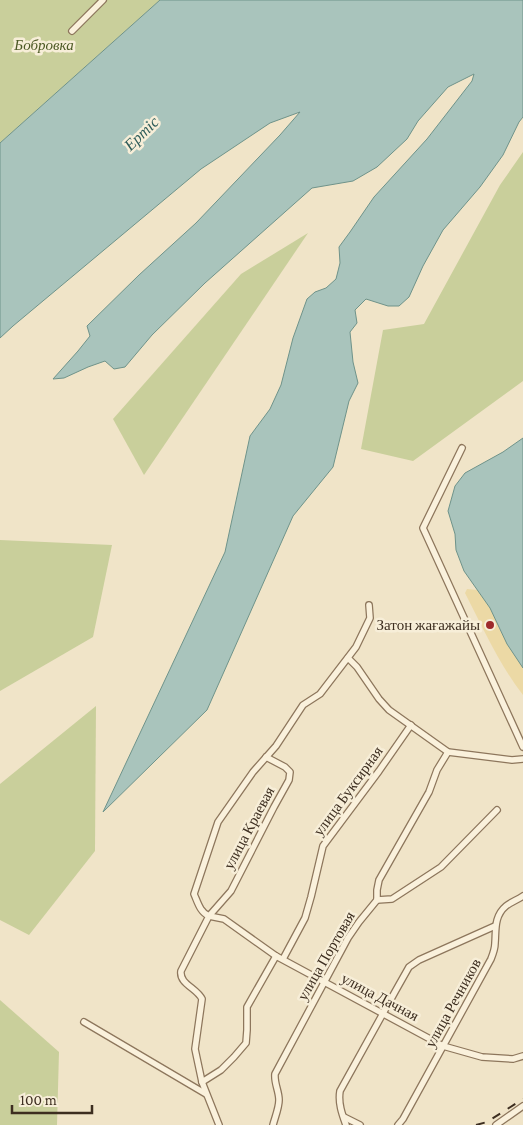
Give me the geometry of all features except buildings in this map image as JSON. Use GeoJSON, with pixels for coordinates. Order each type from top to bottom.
{"type":"FeatureCollection","features":[{"type":"Feature","properties":{"kind":"street"},"geometry":{"type":"LineString","coordinates":[[72,31],[103,0]]}},
{"type":"Feature","properties":{"kind":"street"},"geometry":{"type":"LineString","coordinates":[[462,448],[423,528],[523,747]]}},
{"type":"Feature","properties":{"kind":"street","name":"улица Краевая"},"geometry":{"type":"LineString","coordinates":[[209,916],[204,913],[194,894],[218,822],[253,772],[276,746],[303,705],[320,694],[356,647],[370,618],[369,605]]}},
{"type":"Feature","properties":{"kind":"street"},"geometry":{"type":"LineString","coordinates":[[348,658],[379,699],[390,710],[448,752],[512,760],[523,759]]}},
{"type":"Feature","properties":{"kind":"street","name":"улица Буксирная"},"geometry":{"type":"LineString","coordinates":[[283,959],[305,918],[323,846],[411,725]]}},
{"type":"Feature","properties":{"kind":"street","name":"улица Портовая"},"geometry":{"type":"LineString","coordinates":[[273,1125],[279,1099],[274,1081],[275,1074],[348,938],[377,900],[379,880],[429,792],[437,770],[448,752]]}},
{"type":"Feature","properties":{"kind":"street","name":"улица Краевая"},"geometry":{"type":"LineString","coordinates":[[219,1125],[202,1082],[195,1049],[202,999],[200,994],[182,979],[181,971],[209,916],[231,891],[289,780],[290,772],[266,756]]}},
{"type":"Feature","properties":{"kind":"street"},"geometry":{"type":"LineString","coordinates":[[377,900],[392,899],[441,867],[496,810]]}},
{"type":"Feature","properties":{"kind":"street","name":"улица Речников"},"geometry":{"type":"LineString","coordinates":[[398,1125],[491,959],[495,946],[497,918],[502,910],[523,896]]}},
{"type":"Feature","properties":{"kind":"street","name":"улица Дачная"},"geometry":{"type":"LineString","coordinates":[[209,916],[224,919],[276,956],[443,1046],[482,1057],[513,1059],[523,1056]]}},
{"type":"Feature","properties":{"kind":"street"},"geometry":{"type":"LineString","coordinates":[[346,1125],[339,1098],[340,1091],[410,967],[419,960],[495,926]]}},
{"type":"Feature","properties":{"kind":"street"},"geometry":{"type":"LineString","coordinates":[[202,1082],[221,1070],[246,1043],[247,1007],[276,956]]}},
{"type":"Feature","properties":{"kind":"street"},"geometry":{"type":"LineString","coordinates":[[84,1022],[206,1094]]}},
{"type":"Feature","properties":{"kind":"street"},"geometry":{"type":"LineString","coordinates":[[496,1125],[523,1106]]}},
{"type":"Feature","properties":{"kind":"street"},"geometry":{"type":"LineString","coordinates":[[344,1117],[360,1125]]}},
{"type":"Feature","properties":{"kind":"green space","name":"Бобровка"},"geometry":{"type":"Polygon","coordinates":[[[0,0],[160,0],[0,143],[0,0]]]}},
{"type":"Feature","properties":{"kind":"green space"},"geometry":{"type":"Polygon","coordinates":[[[523,152],[523,381],[413,461],[361,449],[383,330],[424,324],[500,185],[523,152]]]}},
{"type":"Feature","properties":{"kind":"green space"},"geometry":{"type":"Polygon","coordinates":[[[308,233],[144,475],[113,419],[241,274],[308,233]]]}},
{"type":"Feature","properties":{"kind":"green space"},"geometry":{"type":"Polygon","coordinates":[[[0,540],[112,545],[93,637],[0,691],[0,540]]]}},
{"type":"Feature","properties":{"kind":"green space"},"geometry":{"type":"Polygon","coordinates":[[[96,706],[95,851],[29,935],[0,920],[0,784],[96,706]]]}},
{"type":"Feature","properties":{"kind":"green space"},"geometry":{"type":"Polygon","coordinates":[[[0,1000],[59,1052],[57,1125],[0,1125],[0,1000]]]}},
{"type":"Feature","properties":{"kind":"sand","name":"Затон жағажайы"},"geometry":{"type":"Polygon","coordinates":[[[467,589],[477,590],[490,608],[507,644],[523,668],[523,695],[506,671],[492,646],[465,593],[467,589]]]}},
{"type":"Feature","properties":{"kind":"water","name":"Ертіс"},"geometry":{"type":"Polygon","coordinates":[[[160,0],[523,0],[523,117],[503,155],[480,187],[443,230],[423,266],[409,297],[399,306],[388,306],[366,299],[355,310],[357,323],[350,332],[353,362],[358,383],[349,401],[333,467],[293,516],[207,710],[103,812],[225,552],[250,436],[270,409],[281,385],[293,338],[307,299],[315,292],[326,288],[336,279],[340,263],[339,247],[374,197],[427,139],[472,81],[474,74],[448,87],[418,121],[407,139],[377,167],[353,181],[312,188],[205,283],[152,335],[125,367],[114,369],[105,361],[64,378],[53,379],[90,336],[87,326],[196,223],[300,112],[270,123],[201,169],[0,338],[0,143],[160,0]]]}},
{"type":"Feature","properties":{"kind":"water"},"geometry":{"type":"Polygon","coordinates":[[[523,438],[523,668],[507,644],[490,608],[464,571],[456,550],[455,534],[448,511],[455,486],[465,473],[503,452],[523,438]]]}},
{"type":"Feature","properties":{"kind":"railway"},"geometry":{"type":"LineString","coordinates":[[476,1125],[487,1122],[523,1099]]}},
{"type":"Feature","properties":{"kind":"place","name":"Затон жағажайы"},"geometry":{"type":"Point","coordinates":[490,625]}}]}
